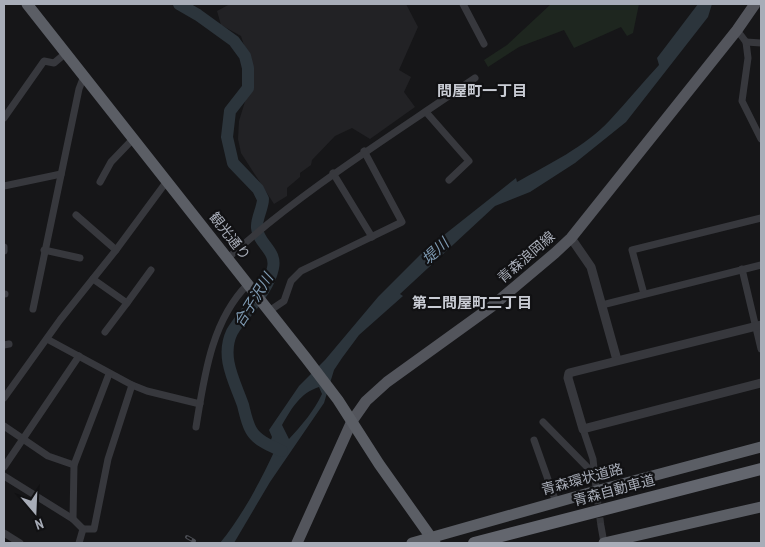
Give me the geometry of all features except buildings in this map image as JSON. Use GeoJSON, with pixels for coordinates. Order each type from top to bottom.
{"type":"FeatureCollection","features":[{"type":"Feature","properties":{"kind":"highway","name":"観光通り"},"geometry":{"type":"LineString","coordinates":[[27,4],[338,400],[433,540]]}},
{"type":"Feature","properties":{"kind":"highway","name":"青森環状道路"},"geometry":{"type":"LineString","coordinates":[[412,543],[433,540],[556,502],[596,494],[761,446]]}},
{"type":"Feature","properties":{"kind":"highway","name":"青森自動車道"},"geometry":{"type":"LineString","coordinates":[[474,543],[761,469]]}},
{"type":"Feature","properties":{"kind":"highway"},"geometry":{"type":"LineString","coordinates":[[604,543],[761,507]]}},
{"type":"Feature","properties":{"kind":"main road","name":"青森浪岡線"},"geometry":{"type":"LineString","coordinates":[[297,543],[352,422],[379,388],[491,307],[540,268],[570,238],[737,30],[755,4]]}},
{"type":"Feature","properties":{"kind":"street"},"geometry":{"type":"LineString","coordinates":[[463,4],[484,44]]}},
{"type":"Feature","properties":{"kind":"street"},"geometry":{"type":"LineString","coordinates":[[737,30],[746,42],[748,66],[742,101],[761,139]]}},
{"type":"Feature","properties":{"kind":"street"},"geometry":{"type":"LineString","coordinates":[[746,42],[761,43]]}},
{"type":"Feature","properties":{"kind":"street"},"geometry":{"type":"LineString","coordinates":[[4,118],[44,61],[54,63],[66,53]]}},
{"type":"Feature","properties":{"kind":"street"},"geometry":{"type":"LineString","coordinates":[[33,309],[78,90],[84,76]]}},
{"type":"Feature","properties":{"kind":"street"},"geometry":{"type":"LineString","coordinates":[[228,258],[270,220],[333,173],[475,78]]}},
{"type":"Feature","properties":{"kind":"street"},"geometry":{"type":"LineString","coordinates":[[426,112],[469,161],[449,180]]}},
{"type":"Feature","properties":{"kind":"street"},"geometry":{"type":"LineString","coordinates":[[100,182],[111,162],[133,139]]}},
{"type":"Feature","properties":{"kind":"street"},"geometry":{"type":"LineString","coordinates":[[268,309],[284,301],[291,280],[301,272],[402,222],[364,151]]}},
{"type":"Feature","properties":{"kind":"street"},"geometry":{"type":"LineString","coordinates":[[333,173],[372,237]]}},
{"type":"Feature","properties":{"kind":"street"},"geometry":{"type":"LineString","coordinates":[[4,186],[61,174]]}},
{"type":"Feature","properties":{"kind":"street"},"geometry":{"type":"LineString","coordinates":[[4,398],[167,181]]}},
{"type":"Feature","properties":{"kind":"street"},"geometry":{"type":"LineString","coordinates":[[76,215],[116,250]]}},
{"type":"Feature","properties":{"kind":"street"},"geometry":{"type":"LineString","coordinates":[[644,294],[632,250],[761,218]]}},
{"type":"Feature","properties":{"kind":"street"},"geometry":{"type":"LineString","coordinates":[[570,238],[591,267],[617,360]]}},
{"type":"Feature","properties":{"kind":"street"},"geometry":{"type":"LineString","coordinates":[[44,250],[80,258]]}},
{"type":"Feature","properties":{"kind":"street"},"geometry":{"type":"LineString","coordinates":[[602,305],[761,265]]}},
{"type":"Feature","properties":{"kind":"street"},"geometry":{"type":"LineString","coordinates":[[742,269],[758,326],[761,349]]}},
{"type":"Feature","properties":{"kind":"street"},"geometry":{"type":"LineString","coordinates":[[105,332],[151,270]]}},
{"type":"Feature","properties":{"kind":"street"},"geometry":{"type":"LineString","coordinates":[[93,279],[127,303]]}},
{"type":"Feature","properties":{"kind":"street"},"geometry":{"type":"LineString","coordinates":[[196,427],[220,323],[230,305],[250,286]]}},
{"type":"Feature","properties":{"kind":"street"},"geometry":{"type":"LineString","coordinates":[[596,494],[593,459],[568,378],[569,373],[758,326]]}},
{"type":"Feature","properties":{"kind":"street"},"geometry":{"type":"LineString","coordinates":[[47,339],[132,385],[147,391],[200,404]]}},
{"type":"Feature","properties":{"kind":"street"},"geometry":{"type":"LineString","coordinates":[[4,467],[79,356]]}},
{"type":"Feature","properties":{"kind":"street"},"geometry":{"type":"LineString","coordinates":[[73,519],[74,465],[109,374]]}},
{"type":"Feature","properties":{"kind":"street"},"geometry":{"type":"LineString","coordinates":[[583,428],[761,383]]}},
{"type":"Feature","properties":{"kind":"street"},"geometry":{"type":"LineString","coordinates":[[4,476],[73,519],[83,529],[94,529],[108,459],[132,385]]}},
{"type":"Feature","properties":{"kind":"street"},"geometry":{"type":"LineString","coordinates":[[543,422],[593,473]]}},
{"type":"Feature","properties":{"kind":"street"},"geometry":{"type":"LineString","coordinates":[[4,426],[48,456],[74,465]]}},
{"type":"Feature","properties":{"kind":"street"},"geometry":{"type":"LineString","coordinates":[[534,440],[556,502]]}},
{"type":"Feature","properties":{"kind":"street"},"geometry":{"type":"LineString","coordinates":[[601,526],[604,543]]}},
{"type":"Feature","properties":{"kind":"street"},"geometry":{"type":"LineString","coordinates":[[79,543],[83,529]]}},
{"type":"Feature","properties":{"kind":"street"},"geometry":{"type":"LineString","coordinates":[[4,533],[20,543]]}},
{"type":"Feature","properties":{"kind":"shaded area"},"geometry":{"type":"Polygon","coordinates":[[[230,4],[406,4],[418,27],[399,70],[411,77],[404,92],[415,107],[370,139],[352,128],[335,136],[312,160],[311,165],[300,173],[300,177],[287,188],[287,196],[274,204],[241,153],[238,139],[239,121],[251,82],[248,57],[241,36],[221,25],[217,11],[230,4]]]}},
{"type":"Feature","properties":{"kind":"shaded area"},"geometry":{"type":"Polygon","coordinates":[[[551,4],[639,4],[633,33],[627,36],[621,27],[574,48],[564,30],[519,47],[488,67],[484,60],[507,45],[551,4]]]}},
{"type":"Feature","properties":{"kind":"water","name":"堤川"},"geometry":{"type":"Polygon","coordinates":[[[698,4],[712,4],[708,17],[626,122],[575,163],[530,192],[495,206],[400,294],[403,296],[359,335],[334,370],[324,403],[270,482],[234,543],[220,543],[250,499],[274,452],[269,445],[272,437],[269,430],[299,386],[325,360],[378,297],[425,250],[516,178],[517,182],[554,162],[600,130],[659,65],[657,58],[698,4]],[[319,387],[312,390],[293,407],[282,425],[289,439],[307,418],[322,394],[319,387]]]}},
{"type":"Feature","properties":{"kind":"waterway","name":"合子沢川"},"geometry":{"type":"LineString","coordinates":[[179,4],[234,41],[245,56],[248,68],[248,88],[230,111],[227,137],[233,163],[258,189],[263,199],[258,221],[258,234],[274,262],[266,286],[232,332],[229,341],[228,360],[251,430],[261,440],[282,451]]}},
{"type":"Feature","properties":{"kind":"tunnel"},"geometry":{"type":"LineString","coordinates":[[597,497],[601,526]]}},
{"type":"Feature","properties":{"kind":"railway"},"geometry":{"type":"LineString","coordinates":[[187,537],[194,541]]}},
{"type":"Feature","properties":{"kind":"district","name":"問屋町一丁目"},"geometry":{"type":"Point","coordinates":[482,90]}},
{"type":"Feature","properties":{"kind":"district","name":"第二問屋町二丁目"},"geometry":{"type":"Point","coordinates":[472,302]}}]}
